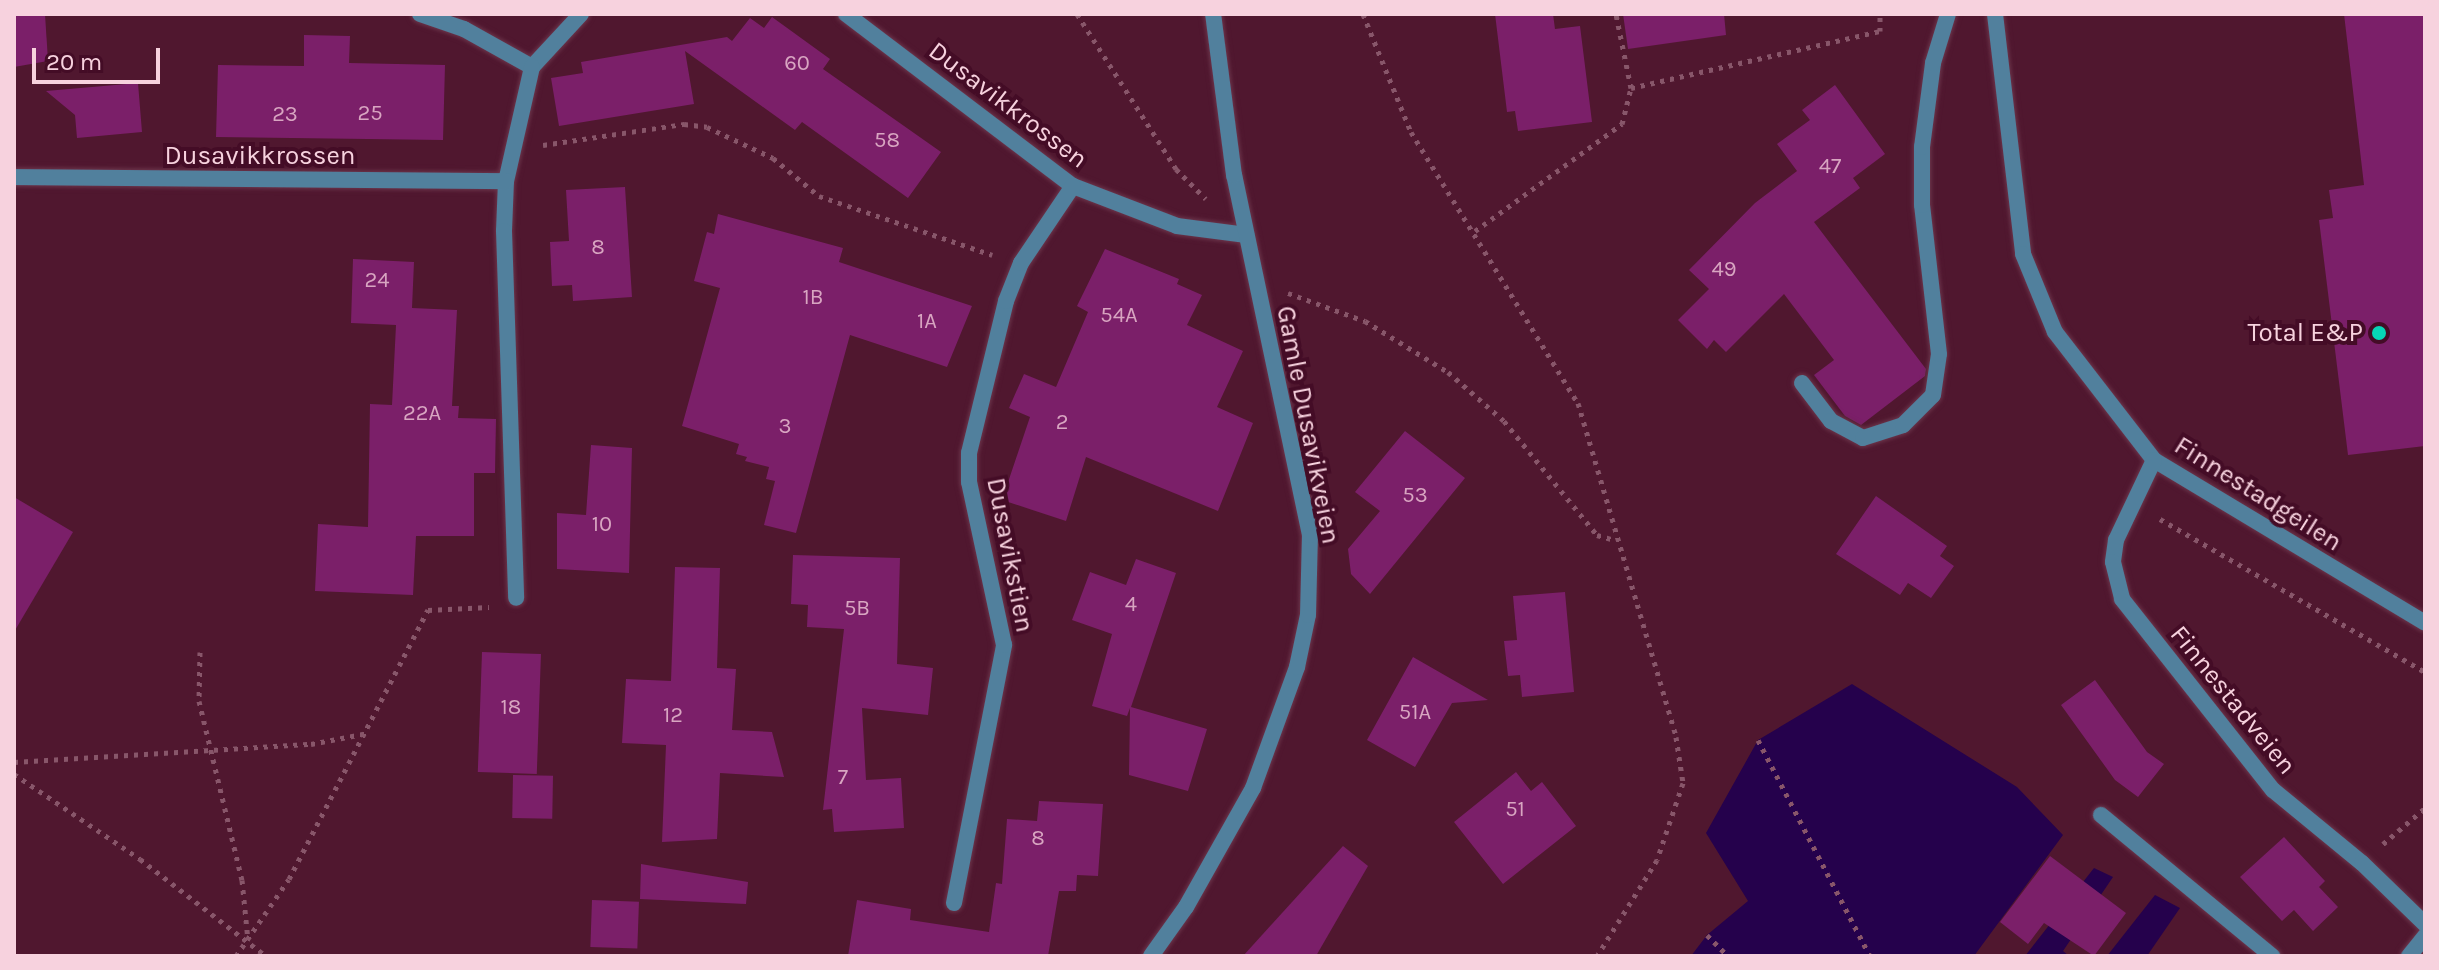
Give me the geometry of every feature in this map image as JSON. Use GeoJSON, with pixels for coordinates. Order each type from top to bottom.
{"type":"FeatureCollection","features":[{"type":"Feature","properties":{"kind":"street"},"geometry":{"type":"LineString","coordinates":[[420,14],[464,29],[532,67]]}},
{"type":"Feature","properties":{"kind":"street"},"geometry":{"type":"LineString","coordinates":[[516,598],[510,518],[506,181],[532,67],[581,14]]}},
{"type":"Feature","properties":{"kind":"street","name":"Dusavikkrossen"},"geometry":{"type":"LineString","coordinates":[[846,14],[1073,186],[1177,226],[1246,235]]}},
{"type":"Feature","properties":{"kind":"street","name":"Gamle Dusavikveien"},"geometry":{"type":"LineString","coordinates":[[1151,956],[1192,896],[1253,788],[1297,667],[1308,615],[1310,535],[1222,108],[1213,14]]}},
{"type":"Feature","properties":{"kind":"street"},"geometry":{"type":"LineString","coordinates":[[1802,383],[1831,421],[1863,438],[1903,425],[1933,395],[1939,354],[1922,205],[1922,147],[1931,76],[1948,14]]}},
{"type":"Feature","properties":{"kind":"street","name":"Finnestadgeilen"},"geometry":{"type":"LineString","coordinates":[[1995,14],[2023,254],[2055,332],[2154,460],[2425,623]]}},
{"type":"Feature","properties":{"kind":"street","name":"Dusavikkrossen"},"geometry":{"type":"LineString","coordinates":[[14,177],[506,181]]}},
{"type":"Feature","properties":{"kind":"street","name":"Dusavikstien"},"geometry":{"type":"LineString","coordinates":[[954,903],[1004,645],[969,482],[969,453],[1006,301],[1021,263],[1073,186]]}},
{"type":"Feature","properties":{"kind":"street","name":"Finnestadveien"},"geometry":{"type":"LineString","coordinates":[[2154,460],[2131,503],[2113,562],[2122,599],[2273,790],[2362,863],[2425,924]]}},
{"type":"Feature","properties":{"kind":"street"},"geometry":{"type":"LineString","coordinates":[[2101,815],[2272,956]]}},
{"type":"Feature","properties":{"kind":"street"},"geometry":{"type":"LineString","coordinates":[[2409,956],[2425,936]]}},
{"type":"Feature","properties":{"kind":"path"},"geometry":{"type":"LineString","coordinates":[[1077,14],[1176,169],[1246,235]]}},
{"type":"Feature","properties":{"kind":"path"},"geometry":{"type":"LineString","coordinates":[[1363,14],[1411,132],[1475,231],[1578,403],[1614,540],[1676,737],[1683,783],[1657,860],[1597,956]]}},
{"type":"Feature","properties":{"kind":"path"},"geometry":{"type":"LineString","coordinates":[[1475,231],[1622,124],[1631,88],[1616,14]]}},
{"type":"Feature","properties":{"kind":"path"},"geometry":{"type":"LineString","coordinates":[[1631,88],[1880,31],[1880,14]]}},
{"type":"Feature","properties":{"kind":"path"},"geometry":{"type":"LineString","coordinates":[[514,149],[684,124],[707,127],[773,158],[819,196],[1021,263]]}},
{"type":"Feature","properties":{"kind":"path"},"geometry":{"type":"LineString","coordinates":[[1259,298],[1293,292],[1365,321],[1448,372],[1504,421],[1597,535],[1614,540]]}},
{"type":"Feature","properties":{"kind":"path"},"geometry":{"type":"LineString","coordinates":[[2131,503],[2425,672]]}},
{"type":"Feature","properties":{"kind":"path"},"geometry":{"type":"LineString","coordinates":[[236,956],[289,879],[369,733],[428,610],[501,607],[516,598]]}},
{"type":"Feature","properties":{"kind":"path"},"geometry":{"type":"LineString","coordinates":[[200,652],[199,701],[242,880],[248,941]]}},
{"type":"Feature","properties":{"kind":"path"},"geometry":{"type":"LineString","coordinates":[[14,762],[210,751],[369,733]]}},
{"type":"Feature","properties":{"kind":"path"},"geometry":{"type":"LineString","coordinates":[[1758,740],[1870,956]]}},
{"type":"Feature","properties":{"kind":"path"},"geometry":{"type":"LineString","coordinates":[[14,774],[140,859],[266,956]]}},
{"type":"Feature","properties":{"kind":"path"},"geometry":{"type":"LineString","coordinates":[[2362,863],[2425,808]]}},
{"type":"Feature","properties":{"kind":"path"},"geometry":{"type":"LineString","coordinates":[[1707,935],[1728,956]]}},
{"type":"Feature","properties":{"kind":"shaded area"},"geometry":{"type":"Polygon","coordinates":[[[1852,684],[2017,787],[2063,835],[1974,956],[1691,956],[1707,935],[1748,901],[1706,833],[1758,740],[1852,684]]]}},
{"type":"Feature","properties":{"kind":"shaded area"},"geometry":{"type":"Polygon","coordinates":[[[2094,868],[2113,877],[2063,951],[2069,956],[2025,956],[2094,868]]]}},
{"type":"Feature","properties":{"kind":"shaded area"},"geometry":{"type":"Polygon","coordinates":[[[2155,895],[2180,908],[2147,956],[2107,956],[2155,895]]]}},
{"type":"Feature","properties":{"kind":"building"},"geometry":{"type":"Polygon","coordinates":[[[14,14],[45,14],[48,61],[14,67],[14,14]]]}},
{"type":"Feature","properties":{"kind":"building"},"geometry":{"type":"Polygon","coordinates":[[[1495,14],[1553,14],[1555,29],[1580,26],[1592,122],[1518,131],[1515,111],[1507,112],[1495,14]]]}},
{"type":"Feature","properties":{"kind":"building"},"geometry":{"type":"Polygon","coordinates":[[[1623,14],[1724,14],[1726,35],[1628,49],[1623,14]]]}},
{"type":"Feature","properties":{"kind":"building"},"geometry":{"type":"Polygon","coordinates":[[[2344,14],[2425,14],[2425,446],[2348,455],[2319,220],[2333,218],[2329,190],[2364,185],[2344,14]]]}},
{"type":"Feature","properties":{"kind":"building"},"geometry":{"type":"Polygon","coordinates":[[[772,17],[830,59],[823,69],[941,152],[908,198],[802,122],[795,130],[685,51],[694,104],[559,126],[551,78],[583,73],[581,62],[727,37],[732,41],[750,18],[764,28],[772,17]]]}},
{"type":"Feature","properties":{"kind":"building"},"geometry":{"type":"Polygon","coordinates":[[[304,35],[350,36],[349,63],[445,65],[443,140],[216,137],[218,65],[304,66],[304,35]]]}},
{"type":"Feature","properties":{"kind":"building"},"geometry":{"type":"Polygon","coordinates":[[[138,83],[142,132],[77,138],[75,115],[46,91],[138,83]]]}},
{"type":"Feature","properties":{"kind":"building"},"geometry":{"type":"Polygon","coordinates":[[[1835,85],[1885,154],[1853,178],[1860,188],[1814,222],[1926,369],[1925,376],[1861,425],[1845,416],[1814,375],[1834,360],[1784,294],[1726,352],[1714,340],[1707,349],[1678,320],[1709,289],[1689,270],[1755,203],[1797,171],[1777,144],[1810,120],[1802,110],[1835,85]]]}},
{"type":"Feature","properties":{"kind":"building"},"geometry":{"type":"Polygon","coordinates":[[[625,187],[632,297],[573,301],[572,285],[552,286],[550,242],[569,241],[566,190],[625,187]]]}},
{"type":"Feature","properties":{"kind":"building"},"geometry":{"type":"Polygon","coordinates":[[[718,214],[843,248],[839,262],[972,306],[947,367],[850,335],[796,533],[764,525],[775,481],[766,479],[769,467],[745,461],[747,457],[736,454],[739,444],[682,426],[720,288],[694,281],[707,232],[714,234],[718,214]]]}},
{"type":"Feature","properties":{"kind":"building"},"geometry":{"type":"Polygon","coordinates":[[[1105,249],[1179,279],[1177,284],[1202,295],[1187,325],[1243,351],[1217,407],[1253,423],[1218,511],[1086,457],[1066,521],[1002,500],[1030,417],[1009,408],[1024,374],[1056,387],[1088,312],[1077,306],[1105,249]]]}},
{"type":"Feature","properties":{"kind":"building"},"geometry":{"type":"Polygon","coordinates":[[[353,259],[414,262],[412,308],[457,310],[452,406],[459,406],[458,418],[496,419],[495,473],[474,473],[474,536],[416,536],[413,595],[315,591],[318,524],[368,527],[370,404],[392,405],[396,325],[351,323],[353,259]]]}},
{"type":"Feature","properties":{"kind":"building"},"geometry":{"type":"Polygon","coordinates":[[[1405,431],[1465,478],[1370,594],[1351,574],[1348,549],[1380,511],[1355,492],[1405,431]]]}},
{"type":"Feature","properties":{"kind":"building"},"geometry":{"type":"Polygon","coordinates":[[[591,445],[632,448],[629,573],[557,569],[557,513],[586,515],[591,445]]]}},
{"type":"Feature","properties":{"kind":"building"},"geometry":{"type":"Polygon","coordinates":[[[1876,496],[1947,546],[1940,556],[1954,566],[1931,598],[1908,583],[1900,595],[1836,554],[1876,496]]]}},
{"type":"Feature","properties":{"kind":"building"},"geometry":{"type":"Polygon","coordinates":[[[14,497],[73,532],[14,632],[14,497]]]}},
{"type":"Feature","properties":{"kind":"building"},"geometry":{"type":"Polygon","coordinates":[[[793,555],[900,558],[897,664],[933,668],[928,715],[862,708],[866,780],[901,778],[904,828],[834,832],[832,809],[823,810],[844,629],[807,627],[808,605],[791,604],[793,555]]]}},
{"type":"Feature","properties":{"kind":"building"},"geometry":{"type":"Polygon","coordinates":[[[1136,559],[1176,573],[1131,707],[1207,729],[1188,791],[1129,775],[1130,708],[1127,716],[1092,706],[1112,634],[1072,620],[1090,572],[1126,585],[1136,559]]]}},
{"type":"Feature","properties":{"kind":"building"},"geometry":{"type":"Polygon","coordinates":[[[675,567],[720,568],[717,668],[736,669],[732,730],[772,732],[784,777],[720,773],[717,839],[662,842],[666,745],[622,743],[626,679],[671,681],[675,567]]]}},
{"type":"Feature","properties":{"kind":"building"},"geometry":{"type":"Polygon","coordinates":[[[1565,592],[1574,692],[1522,697],[1520,675],[1508,676],[1504,641],[1517,640],[1513,596],[1565,592]]]}},
{"type":"Feature","properties":{"kind":"building"},"geometry":{"type":"Polygon","coordinates":[[[482,652],[541,654],[537,774],[478,772],[482,652]]]}},
{"type":"Feature","properties":{"kind":"building"},"geometry":{"type":"Polygon","coordinates":[[[1413,657],[1488,700],[1452,703],[1415,767],[1367,740],[1413,657]]]}},
{"type":"Feature","properties":{"kind":"building"},"geometry":{"type":"Polygon","coordinates":[[[2095,680],[2147,752],[2164,764],[2138,797],[2115,780],[2061,705],[2095,680]]]}},
{"type":"Feature","properties":{"kind":"building"},"geometry":{"type":"Polygon","coordinates":[[[1516,772],[1531,791],[1542,782],[1576,826],[1503,884],[1454,822],[1516,772]]]}},
{"type":"Feature","properties":{"kind":"building"},"geometry":{"type":"Polygon","coordinates":[[[513,775],[553,776],[552,819],[512,818],[513,775]]]}},
{"type":"Feature","properties":{"kind":"building"},"geometry":{"type":"Polygon","coordinates":[[[1039,801],[1103,804],[1098,876],[1077,875],[1076,891],[1059,891],[1048,956],[848,956],[857,900],[911,909],[910,920],[989,932],[996,883],[1002,884],[1007,819],[1037,821],[1039,801]]]}},
{"type":"Feature","properties":{"kind":"building"},"geometry":{"type":"Polygon","coordinates":[[[2284,837],[2325,881],[2319,887],[2338,907],[2313,931],[2294,910],[2282,921],[2240,877],[2284,837]]]}},
{"type":"Feature","properties":{"kind":"building"},"geometry":{"type":"Polygon","coordinates":[[[1343,846],[1368,866],[1316,956],[1243,956],[1343,846]]]}},
{"type":"Feature","properties":{"kind":"building"},"geometry":{"type":"Polygon","coordinates":[[[2050,856],[2126,913],[2094,956],[2044,923],[2028,944],[2000,922],[2050,856]]]}},
{"type":"Feature","properties":{"kind":"building"},"geometry":{"type":"Polygon","coordinates":[[[641,864],[748,882],[746,904],[640,899],[641,864]]]}},
{"type":"Feature","properties":{"kind":"building"},"geometry":{"type":"Polygon","coordinates":[[[592,900],[639,902],[637,949],[590,947],[592,900]]]}},
{"type":"Feature","properties":{"kind":"place","name":"Total E&P"},"geometry":{"type":"Point","coordinates":[2379,333]}}]}
